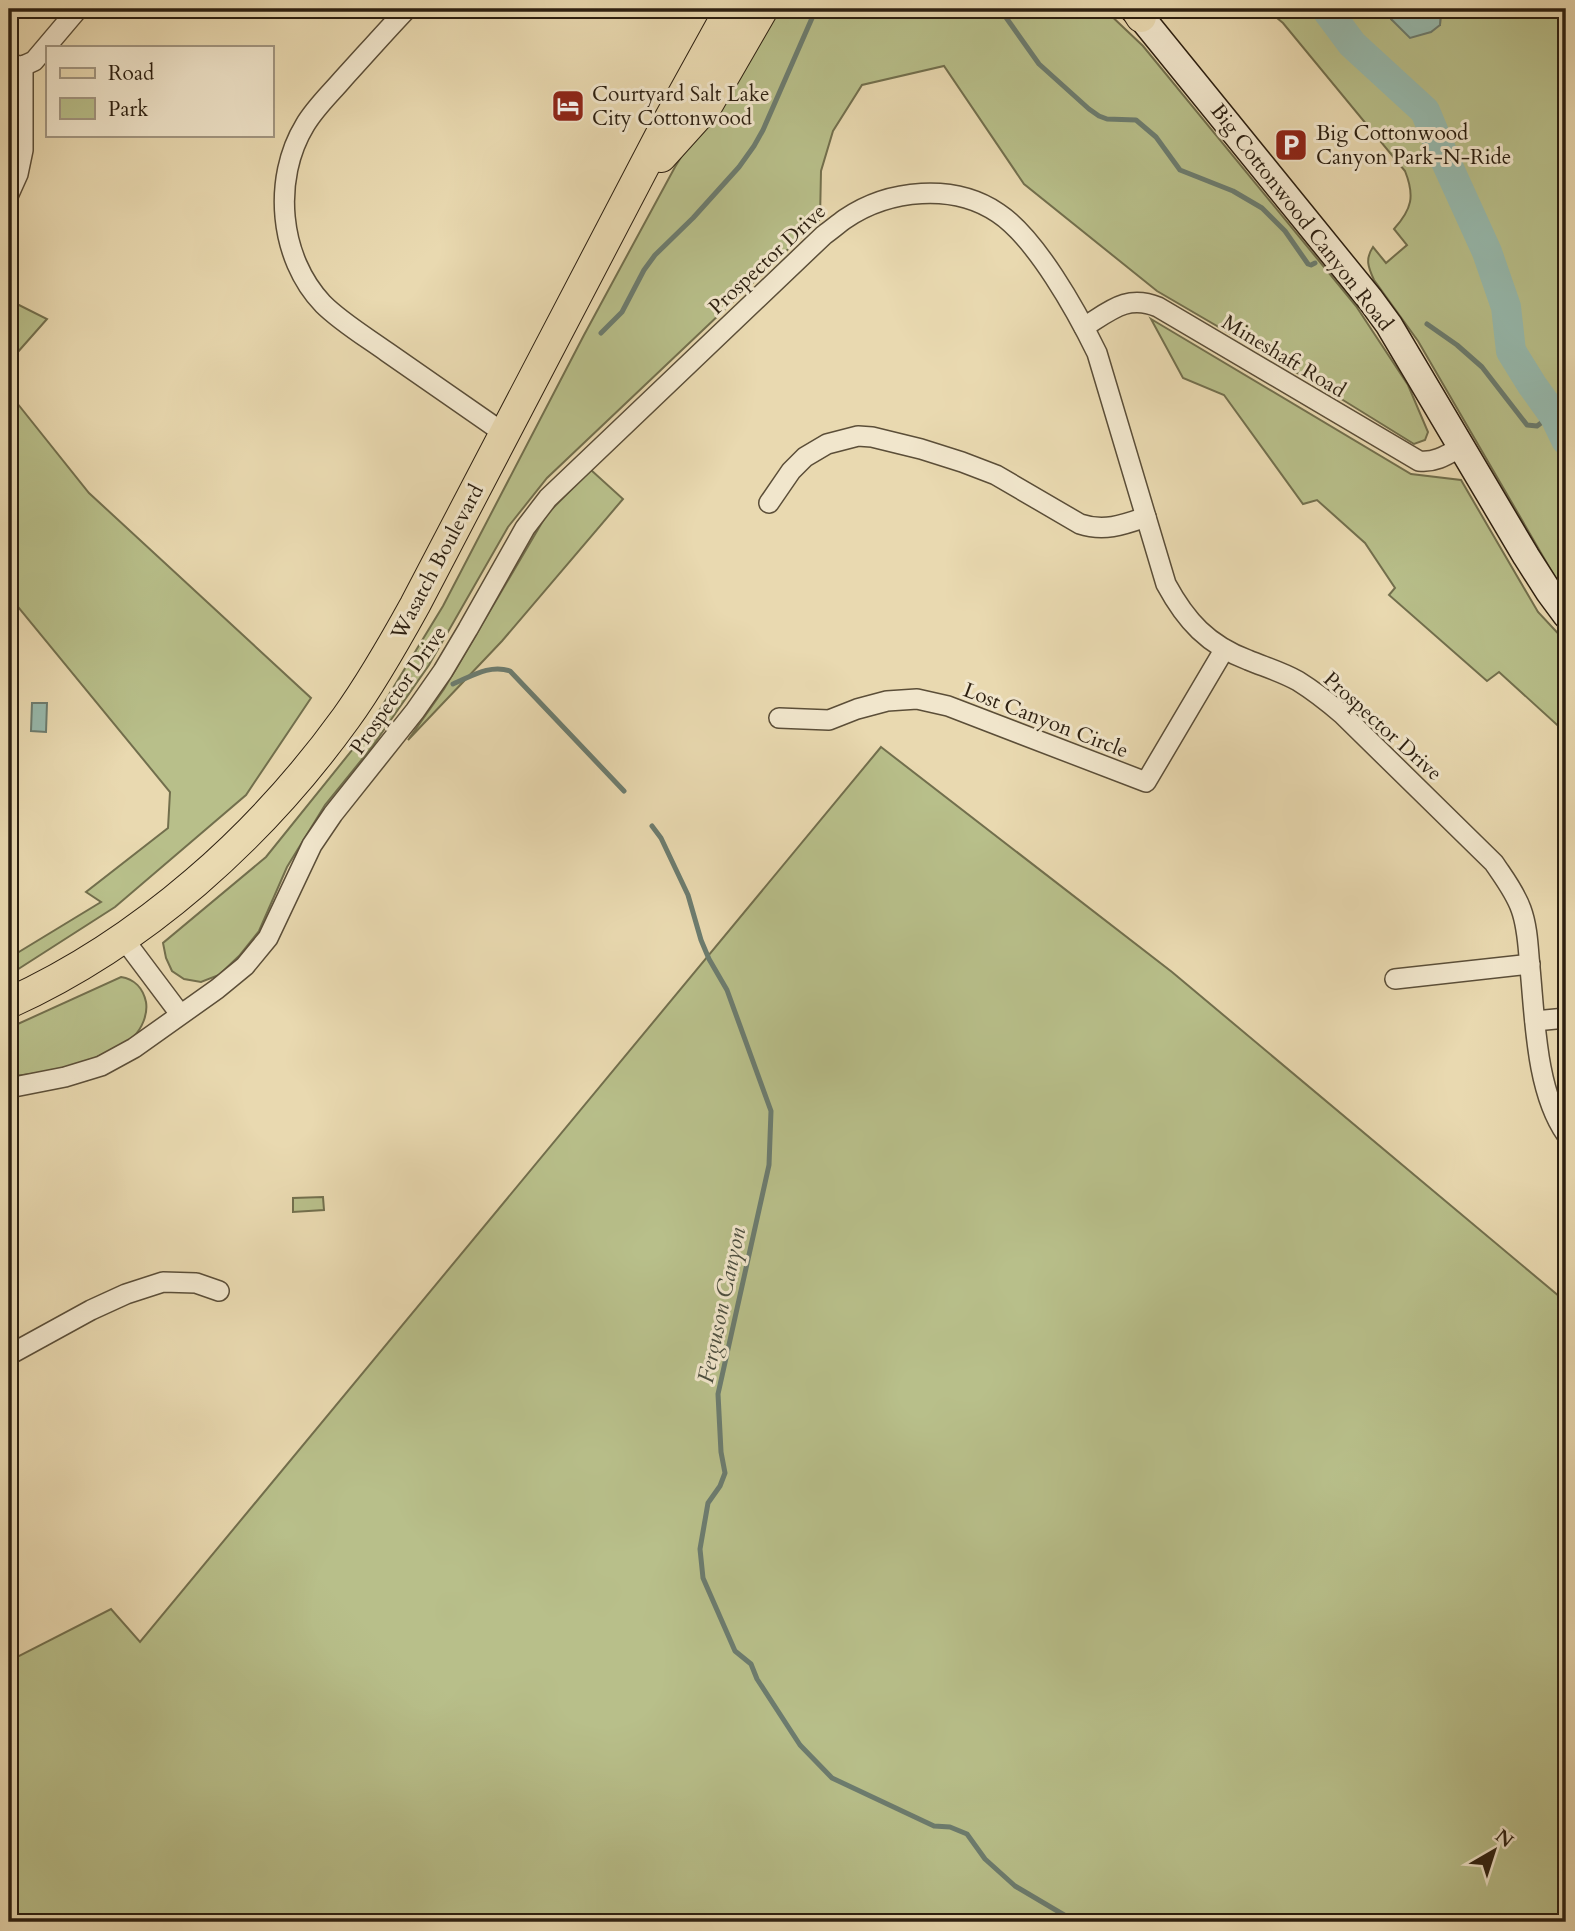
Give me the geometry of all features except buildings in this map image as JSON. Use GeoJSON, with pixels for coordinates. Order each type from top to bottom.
{"type":"FeatureCollection","features":[{"type":"Feature","properties":{"kind":"main road","name":"Wasatch Boulevard"},"geometry":{"type":"LineString","coordinates":[[9,1003],[72,970],[123,938],[192,884],[232,849],[277,803],[332,737],[398,635],[730,9]]}},
{"type":"Feature","properties":{"kind":"main road"},"geometry":{"type":"LineString","coordinates":[[633,188],[707,106],[763,9]]}},
{"type":"Feature","properties":{"kind":"main road","name":"Big Cottonwood Canyon Road"},"geometry":{"type":"LineString","coordinates":[[1137,11],[1370,299],[1396,337],[1531,565],[1566,615]]}},
{"type":"Feature","properties":{"kind":"street"},"geometry":{"type":"LineString","coordinates":[[47,46],[78,9]]}},
{"type":"Feature","properties":{"kind":"street"},"geometry":{"type":"LineString","coordinates":[[407,9],[320,106],[295,144],[285,176],[284,208],[288,236],[300,270],[322,302],[363,335],[505,434]]}},
{"type":"Feature","properties":{"kind":"street"},"geometry":{"type":"LineString","coordinates":[[9,194],[18,174],[23,150],[16,65],[34,61],[46,47]]}},
{"type":"Feature","properties":{"kind":"street","name":"Prospector Drive"},"geometry":{"type":"LineString","coordinates":[[9,1088],[65,1077],[101,1066],[134,1048],[245,966],[268,938],[312,845],[429,691],[468,629],[525,528],[548,498],[814,245],[846,218],[872,205],[923,192],[978,202],[999,213],[1017,229],[1049,271],[1084,327],[1097,353],[1166,584],[1180,609],[1200,632],[1224,650],[1297,681],[1342,714],[1494,863],[1510,886],[1521,910],[1527,937],[1541,1068],[1548,1098],[1566,1134]]}},
{"type":"Feature","properties":{"kind":"street","name":"Mineshaft Road"},"geometry":{"type":"LineString","coordinates":[[1084,327],[1114,308],[1129,302],[1145,302],[1158,307],[1419,461],[1429,462],[1461,447]]}},
{"type":"Feature","properties":{"kind":"street"},"geometry":{"type":"LineString","coordinates":[[769,503],[805,457],[827,444],[858,436],[921,449],[996,475],[1080,524],[1092,528],[1106,528],[1146,517]]}},
{"type":"Feature","properties":{"kind":"street","name":"Lost Canyon Circle"},"geometry":{"type":"LineString","coordinates":[[779,718],[829,720],[887,701],[917,699],[948,706],[1146,782],[1224,650]]}},
{"type":"Feature","properties":{"kind":"street"},"geometry":{"type":"LineString","coordinates":[[123,938],[180,1014]]}},
{"type":"Feature","properties":{"kind":"street"},"geometry":{"type":"LineString","coordinates":[[1395,979],[1530,964]]}},
{"type":"Feature","properties":{"kind":"street"},"geometry":{"type":"LineString","coordinates":[[1535,1021],[1566,1018]]}},
{"type":"Feature","properties":{"kind":"street"},"geometry":{"type":"LineString","coordinates":[[9,1355],[91,1310],[126,1294],[163,1282],[196,1283],[219,1292]]}},
{"type":"Feature","properties":{"kind":"green space"},"geometry":{"type":"Polygon","coordinates":[[[772,9],[1104,9],[1143,46],[1356,306],[1408,385],[1428,432],[1425,440],[1414,444],[1157,291],[1024,184],[944,66],[862,85],[833,131],[821,171],[820,219],[547,478],[508,527],[429,665],[372,747],[325,805],[287,867],[259,931],[219,975],[201,982],[184,979],[172,971],[163,943],[266,857],[365,734],[443,606],[675,167],[772,9]]]}},
{"type":"Feature","properties":{"kind":"green space"},"geometry":{"type":"Polygon","coordinates":[[[1266,9],[1383,9],[1392,20],[1440,25],[1441,9],[1566,9],[1566,596],[1418,341],[1370,271],[1368,259],[1373,247],[1386,263],[1407,245],[1394,229],[1405,215],[1410,202],[1410,188],[1405,171],[1283,23],[1266,9]]]}},
{"type":"Feature","properties":{"kind":"green space"},"geometry":{"type":"Polygon","coordinates":[[[9,300],[47,319],[9,362],[9,300]]]}},
{"type":"Feature","properties":{"kind":"green space"},"geometry":{"type":"Polygon","coordinates":[[[1151,319],[1411,474],[1461,480],[1538,612],[1566,642],[1566,733],[1499,672],[1487,681],[1389,595],[1395,588],[1365,543],[1317,500],[1303,504],[1224,395],[1183,378],[1151,319]]]}},
{"type":"Feature","properties":{"kind":"green space"},"geometry":{"type":"Polygon","coordinates":[[[9,393],[89,493],[311,698],[246,795],[115,907],[9,975],[9,958],[101,902],[86,892],[168,828],[170,792],[9,596],[9,393]]]}},
{"type":"Feature","properties":{"kind":"green space"},"geometry":{"type":"Polygon","coordinates":[[[591,470],[623,499],[502,641],[408,740],[444,689],[547,514],[591,470]]]}},
{"type":"Feature","properties":{"kind":"green space"},"geometry":{"type":"Polygon","coordinates":[[[881,747],[1172,972],[1566,1302],[1566,1922],[9,1922],[9,1661],[111,1609],[140,1642],[881,747]]]}},
{"type":"Feature","properties":{"kind":"green space"},"geometry":{"type":"Polygon","coordinates":[[[121,977],[137,985],[146,1002],[144,1021],[133,1037],[76,1066],[9,1077],[9,1028],[121,977]]]}},
{"type":"Feature","properties":{"kind":"green space"},"geometry":{"type":"Polygon","coordinates":[[[323,1197],[324,1210],[293,1212],[293,1198],[323,1197]]]}},
{"type":"Feature","properties":{"kind":"water"},"geometry":{"type":"Polygon","coordinates":[[[1383,9],[1441,9],[1440,25],[1431,32],[1410,38],[1383,9]]]}},
{"type":"Feature","properties":{"kind":"water"},"geometry":{"type":"Polygon","coordinates":[[[32,703],[47,703],[46,732],[31,731],[32,703]]]}},
{"type":"Feature","properties":{"kind":"waterway"},"geometry":{"type":"LineString","coordinates":[[601,333],[622,312],[655,255],[693,218],[739,167],[754,146],[816,9]]}},
{"type":"Feature","properties":{"kind":"waterway"},"geometry":{"type":"LineString","coordinates":[[1000,9],[1039,64],[1089,109],[1107,119],[1136,120],[1156,137],[1180,170],[1233,191],[1262,208],[1285,231],[1308,264],[1315,263]]}},
{"type":"Feature","properties":{"kind":"waterway"},"geometry":{"type":"LineString","coordinates":[[1326,9],[1352,44],[1425,111],[1487,252],[1506,307],[1511,351],[1555,417],[1566,440]]}},
{"type":"Feature","properties":{"kind":"waterway"},"geometry":{"type":"LineString","coordinates":[[1427,324],[1482,367],[1527,425],[1537,426],[1553,414]]}},
{"type":"Feature","properties":{"kind":"waterway","name":"Ferguson Canyon"},"geometry":{"type":"LineString","coordinates":[[453,684],[488,670],[510,671],[624,791]]}},
{"type":"Feature","properties":{"kind":"waterway","name":"Ferguson Canyon"},"geometry":{"type":"LineString","coordinates":[[652,826],[661,838],[688,895],[701,940],[727,990],[771,1111],[769,1165],[718,1394],[721,1452],[725,1473],[708,1503],[700,1549],[703,1578],[735,1651],[751,1664],[757,1679],[800,1745],[832,1778],[934,1826],[950,1827],[967,1834],[985,1859],[1015,1886],[1076,1922]]}},
{"type":"Feature","properties":{"kind":"place","name":"Courtyard Salt Lake City Cottonwood"},"geometry":{"type":"Point","coordinates":[568,106]}},
{"type":"Feature","properties":{"kind":"place","name":"Big Cottonwood Canyon Park-N-Ride"},"geometry":{"type":"Point","coordinates":[1291,145]}}]}
